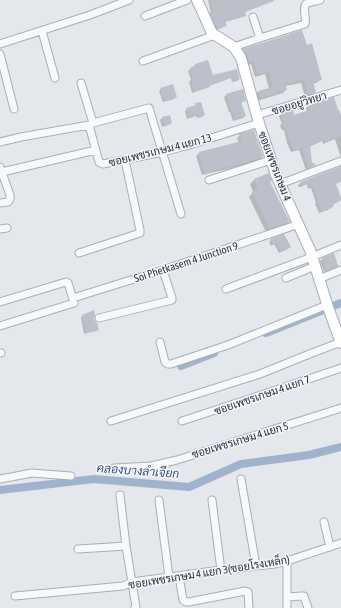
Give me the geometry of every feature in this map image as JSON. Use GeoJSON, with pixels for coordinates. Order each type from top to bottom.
{"type":"FeatureCollection","features":[{"type":"Feature","properties":{"kind":"street"},"geometry":{"type":"LineString","coordinates":[[0,44],[90,15],[129,0]]}},
{"type":"Feature","properties":{"kind":"street"},"geometry":{"type":"LineString","coordinates":[[145,16],[187,0]]}},
{"type":"Feature","properties":{"kind":"street"},"geometry":{"type":"LineString","coordinates":[[197,0],[211,31],[234,47],[305,24],[304,7],[306,4],[320,0]]}},
{"type":"Feature","properties":{"kind":"street"},"geometry":{"type":"LineString","coordinates":[[253,17],[260,38]]}},
{"type":"Feature","properties":{"kind":"street"},"geometry":{"type":"LineString","coordinates":[[42,31],[55,78]]}},
{"type":"Feature","properties":{"kind":"street"},"geometry":{"type":"LineString","coordinates":[[143,61],[215,35]]}},
{"type":"Feature","properties":{"kind":"street","name":"ซอยเพชรเกษม 4"},"geometry":{"type":"LineString","coordinates":[[234,47],[241,58],[258,119],[280,184],[299,224],[314,262],[328,307],[337,321],[341,343]]}},
{"type":"Feature","properties":{"kind":"street"},"geometry":{"type":"LineString","coordinates":[[0,54],[14,110]]}},
{"type":"Feature","properties":{"kind":"street","name":"ซอยเพชรเกษม 4 แยก 13"},"geometry":{"type":"LineString","coordinates":[[81,83],[99,162],[103,164],[163,152],[189,145],[258,119]]}},
{"type":"Feature","properties":{"kind":"street","name":"ซอยอยู่วิทยา"},"geometry":{"type":"LineString","coordinates":[[258,119],[341,90]]}},
{"type":"Feature","properties":{"kind":"street"},"geometry":{"type":"LineString","coordinates":[[0,142],[21,136],[91,124],[149,108],[181,214]]}},
{"type":"Feature","properties":{"kind":"street"},"geometry":{"type":"LineString","coordinates":[[0,203],[8,202],[10,199],[1,169],[96,150]]}},
{"type":"Feature","properties":{"kind":"street"},"geometry":{"type":"LineString","coordinates":[[79,253],[138,235],[140,233],[139,222],[125,160]]}},
{"type":"Feature","properties":{"kind":"street"},"geometry":{"type":"LineString","coordinates":[[209,180],[271,160]]}},
{"type":"Feature","properties":{"kind":"street"},"geometry":{"type":"LineString","coordinates":[[280,184],[341,161]]}},
{"type":"Feature","properties":{"kind":"street","name":"Soi Phetkasem 4 Junction 9"},"geometry":{"type":"LineString","coordinates":[[0,326],[74,303],[73,298],[163,270],[299,224]]}},
{"type":"Feature","properties":{"kind":"street"},"geometry":{"type":"LineString","coordinates":[[286,278],[341,244]]}},
{"type":"Feature","properties":{"kind":"street"},"geometry":{"type":"LineString","coordinates":[[226,289],[314,262]]}},
{"type":"Feature","properties":{"kind":"street"},"geometry":{"type":"LineString","coordinates":[[98,318],[172,300],[163,270]]}},
{"type":"Feature","properties":{"kind":"street"},"geometry":{"type":"LineString","coordinates":[[319,279],[341,270]]}},
{"type":"Feature","properties":{"kind":"street"},"geometry":{"type":"LineString","coordinates":[[0,302],[66,282],[68,283],[73,298]]}},
{"type":"Feature","properties":{"kind":"street"},"geometry":{"type":"LineString","coordinates":[[160,342],[165,362],[171,364],[228,345],[328,307]]}},
{"type":"Feature","properties":{"kind":"street"},"geometry":{"type":"LineString","coordinates":[[110,421],[260,374],[341,343]]}},
{"type":"Feature","properties":{"kind":"street","name":"ซอยเพชรเกษม 4 แยก 7"},"geometry":{"type":"LineString","coordinates":[[182,421],[341,368]]}},
{"type":"Feature","properties":{"kind":"street","name":"ซอยเพชรเกษม 4 แยก 5"},"geometry":{"type":"LineString","coordinates":[[114,468],[151,466],[177,460],[341,408]]}},
{"type":"Feature","properties":{"kind":"street"},"geometry":{"type":"LineString","coordinates":[[0,479],[32,472],[71,476]]}},
{"type":"Feature","properties":{"kind":"street"},"geometry":{"type":"LineString","coordinates":[[241,479],[256,566]]}},
{"type":"Feature","properties":{"kind":"street"},"geometry":{"type":"LineString","coordinates":[[120,495],[135,608]]}},
{"type":"Feature","properties":{"kind":"street"},"geometry":{"type":"LineString","coordinates":[[159,500],[169,577]]}},
{"type":"Feature","properties":{"kind":"street"},"geometry":{"type":"LineString","coordinates":[[212,500],[221,570]]}},
{"type":"Feature","properties":{"kind":"street"},"geometry":{"type":"LineString","coordinates":[[324,522],[330,547]]}},
{"type":"Feature","properties":{"kind":"street","name":"ซอยเพชรเกษม 4 แยก 3(ซอยโรงเหล็ก)"},"geometry":{"type":"LineString","coordinates":[[15,596],[123,586],[132,582],[287,561],[341,543]]}},
{"type":"Feature","properties":{"kind":"street"},"geometry":{"type":"LineString","coordinates":[[78,549],[126,546]]}},
{"type":"Feature","properties":{"kind":"street"},"geometry":{"type":"LineString","coordinates":[[287,561],[287,608]]}},
{"type":"Feature","properties":{"kind":"street"},"geometry":{"type":"LineString","coordinates":[[179,576],[183,600],[186,602],[245,590],[248,592],[248,608]]}},
{"type":"Feature","properties":{"kind":"street"},"geometry":{"type":"LineString","coordinates":[[287,597],[304,596],[308,608]]}},
{"type":"Feature","properties":{"kind":"building"},"geometry":{"type":"Polygon","coordinates":[[[210,0],[274,1],[245,12],[246,16],[225,21],[227,26],[217,28],[210,12],[213,11],[210,0]]]}},
{"type":"Feature","properties":{"kind":"building"},"geometry":{"type":"Polygon","coordinates":[[[302,30],[307,45],[312,43],[322,80],[313,82],[316,92],[308,95],[304,80],[285,84],[287,90],[260,98],[258,91],[273,87],[269,71],[258,74],[254,61],[249,63],[243,49],[302,30]]]}},
{"type":"Feature","properties":{"kind":"building"},"geometry":{"type":"Polygon","coordinates":[[[208,60],[213,75],[237,69],[240,79],[234,80],[233,77],[210,85],[210,87],[194,91],[190,68],[195,66],[195,64],[208,60]]]}},
{"type":"Feature","properties":{"kind":"building"},"geometry":{"type":"Polygon","coordinates":[[[173,84],[177,97],[165,101],[160,88],[173,84]]]}},
{"type":"Feature","properties":{"kind":"building"},"geometry":{"type":"Polygon","coordinates":[[[243,89],[246,101],[241,102],[246,116],[235,119],[226,94],[243,89]]]}},
{"type":"Feature","properties":{"kind":"building"},"geometry":{"type":"Polygon","coordinates":[[[334,97],[341,115],[341,136],[325,142],[325,140],[310,145],[312,163],[316,165],[308,168],[302,148],[293,150],[286,128],[284,129],[282,122],[284,122],[281,113],[293,110],[294,115],[309,110],[308,105],[334,97]]]}},
{"type":"Feature","properties":{"kind":"building"},"geometry":{"type":"Polygon","coordinates":[[[201,102],[205,115],[199,117],[198,114],[189,117],[186,108],[196,105],[195,103],[201,102]]]}},
{"type":"Feature","properties":{"kind":"building"},"geometry":{"type":"Polygon","coordinates":[[[170,115],[172,123],[164,125],[162,117],[170,115]]]}},
{"type":"Feature","properties":{"kind":"building"},"geometry":{"type":"Polygon","coordinates":[[[254,130],[263,157],[205,173],[199,152],[242,141],[239,134],[254,130]]]}},
{"type":"Feature","properties":{"kind":"building"},"geometry":{"type":"Polygon","coordinates":[[[341,166],[341,182],[336,184],[341,200],[333,204],[334,206],[332,208],[322,211],[317,201],[318,200],[313,186],[311,187],[309,183],[302,185],[300,182],[341,166]]]}},
{"type":"Feature","properties":{"kind":"building"},"geometry":{"type":"Polygon","coordinates":[[[269,173],[272,181],[270,182],[290,222],[270,229],[252,192],[258,189],[254,179],[269,173]]]}},
{"type":"Feature","properties":{"kind":"building"},"geometry":{"type":"Polygon","coordinates":[[[284,234],[291,247],[281,252],[277,243],[273,244],[270,239],[284,234]]]}},
{"type":"Feature","properties":{"kind":"building"},"geometry":{"type":"Polygon","coordinates":[[[334,253],[338,266],[326,271],[322,258],[334,253]]]}},
{"type":"Feature","properties":{"kind":"building"},"geometry":{"type":"Polygon","coordinates":[[[94,310],[94,319],[99,330],[86,333],[82,315],[94,310]]]}},
{"type":"Feature","properties":{"kind":"waterway"},"geometry":{"type":"LineString","coordinates":[[266,333],[341,303]]}},
{"type":"Feature","properties":{"kind":"waterway"},"geometry":{"type":"LineString","coordinates":[[181,366],[214,353]]}},
{"type":"Feature","properties":{"kind":"waterway","name":"คลองบางลำเจียก"},"geometry":{"type":"LineString","coordinates":[[0,490],[94,479],[189,487],[241,464],[309,455],[341,447]]}}]}
